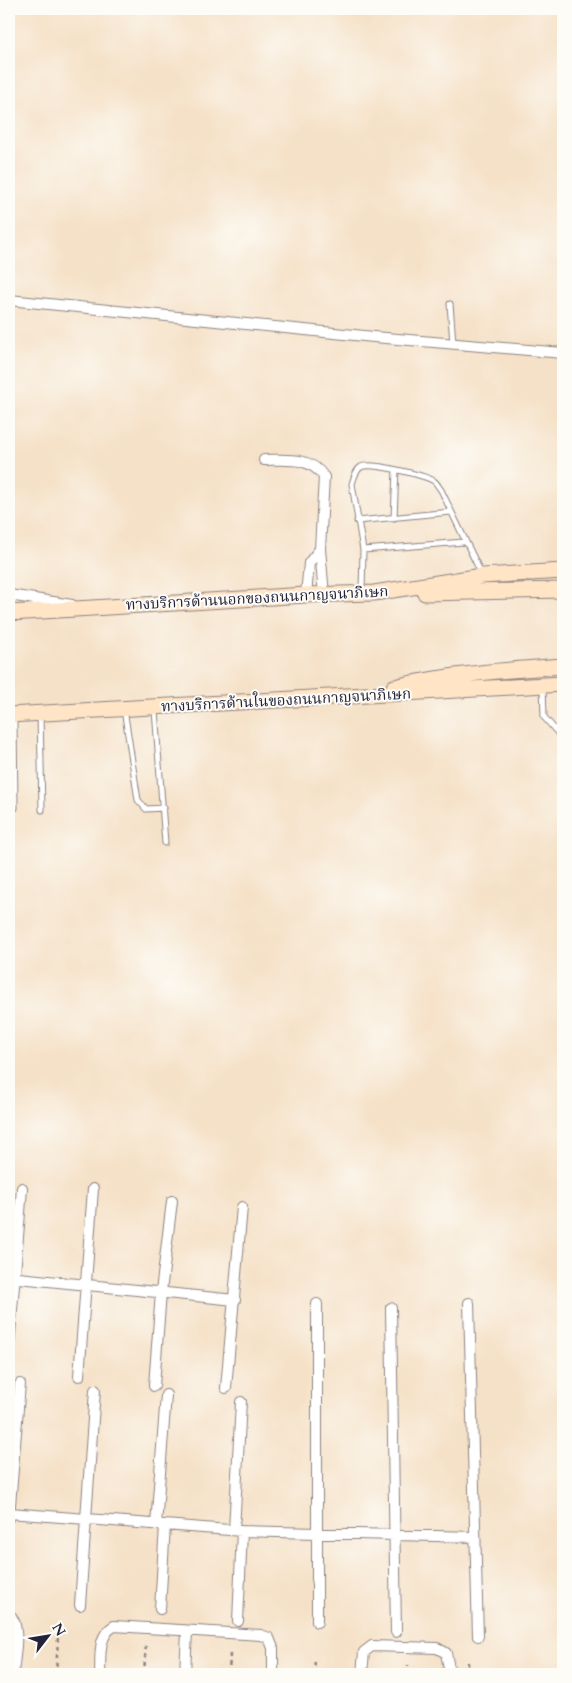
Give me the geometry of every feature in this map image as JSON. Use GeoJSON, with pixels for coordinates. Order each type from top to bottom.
{"type":"FeatureCollection","features":[{"type":"Feature","properties":{"kind":"main road","name":"ทางบริการด้านนอกของถนนกาญจนาภิเษก"},"geometry":{"type":"LineString","coordinates":[[9,613],[306,595],[368,594],[482,576],[563,571]]}},
{"type":"Feature","properties":{"kind":"main road"},"geometry":{"type":"LineString","coordinates":[[368,594],[563,590]]}},
{"type":"Feature","properties":{"kind":"main road"},"geometry":{"type":"LineString","coordinates":[[356,696],[427,679],[481,672],[563,666]]}},
{"type":"Feature","properties":{"kind":"main road","name":"ทางบริการด้านในของถนนกาญจนาภิเษก"},"geometry":{"type":"LineString","coordinates":[[10,720],[37,714],[563,684]]}},
{"type":"Feature","properties":{"kind":"street"},"geometry":{"type":"LineString","coordinates":[[9,300],[453,344],[563,353]]}},
{"type":"Feature","properties":{"kind":"street"},"geometry":{"type":"LineString","coordinates":[[264,460],[301,460],[312,463],[324,477],[325,487],[320,549],[324,595]]}},
{"type":"Feature","properties":{"kind":"street"},"geometry":{"type":"LineString","coordinates":[[306,595],[309,563],[320,549]]}},
{"type":"Feature","properties":{"kind":"street"},"geometry":{"type":"LineString","coordinates":[[9,595],[87,608]]}},
{"type":"Feature","properties":{"kind":"street"},"geometry":{"type":"LineString","coordinates":[[9,1346],[12,1277],[22,1188]]}},
{"type":"Feature","properties":{"kind":"street"},"geometry":{"type":"LineString","coordinates":[[79,1376],[93,1189]]}},
{"type":"Feature","properties":{"kind":"street"},"geometry":{"type":"LineString","coordinates":[[154,1386],[161,1292],[172,1202]]}},
{"type":"Feature","properties":{"kind":"street"},"geometry":{"type":"LineString","coordinates":[[226,1388],[242,1207]]}},
{"type":"Feature","properties":{"kind":"street"},"geometry":{"type":"LineString","coordinates":[[12,1277],[235,1300]]}},
{"type":"Feature","properties":{"kind":"street"},"geometry":{"type":"LineString","coordinates":[[317,1304],[317,1622]]}},
{"type":"Feature","properties":{"kind":"street"},"geometry":{"type":"LineString","coordinates":[[469,1304],[478,1636]]}},
{"type":"Feature","properties":{"kind":"street"},"geometry":{"type":"LineString","coordinates":[[392,1308],[396,1632]]}},
{"type":"Feature","properties":{"kind":"street"},"geometry":{"type":"LineString","coordinates":[[20,1384],[9,1514],[317,1535],[475,1537]]}},
{"type":"Feature","properties":{"kind":"street"},"geometry":{"type":"LineString","coordinates":[[80,1605],[95,1390]]}},
{"type":"Feature","properties":{"kind":"street"},"geometry":{"type":"LineString","coordinates":[[160,1610],[160,1525],[166,1395]]}},
{"type":"Feature","properties":{"kind":"street"},"geometry":{"type":"LineString","coordinates":[[238,1621],[241,1402]]}},
{"type":"Feature","properties":{"kind":"street"},"geometry":{"type":"LineString","coordinates":[[9,1614],[13,1618],[16,1628],[13,1674]]}},
{"type":"Feature","properties":{"kind":"street"},"geometry":{"type":"LineString","coordinates":[[100,1674],[102,1638],[106,1631],[114,1626],[186,1632],[261,1635],[269,1638],[273,1648],[273,1674]]}},
{"type":"Feature","properties":{"kind":"street"},"geometry":{"type":"LineString","coordinates":[[185,1674],[186,1632]]}},
{"type":"Feature","properties":{"kind":"street"},"geometry":{"type":"LineString","coordinates":[[362,1674],[364,1652],[372,1646],[437,1648],[446,1653],[450,1674]]}},
{"type":"Feature","properties":{"kind":"lane"},"geometry":{"type":"LineString","coordinates":[[450,304],[453,344]]}},
{"type":"Feature","properties":{"kind":"lane"},"geometry":{"type":"LineString","coordinates":[[368,594],[352,484],[358,469],[370,465],[434,481],[442,490],[464,542],[482,576]]}},
{"type":"Feature","properties":{"kind":"lane"},"geometry":{"type":"LineString","coordinates":[[394,518],[396,470]]}},
{"type":"Feature","properties":{"kind":"lane"},"geometry":{"type":"LineString","coordinates":[[357,521],[451,512]]}},
{"type":"Feature","properties":{"kind":"lane"},"geometry":{"type":"LineString","coordinates":[[363,550],[464,542]]}},
{"type":"Feature","properties":{"kind":"lane"},"geometry":{"type":"LineString","coordinates":[[543,686],[544,717],[563,740]]}},
{"type":"Feature","properties":{"kind":"lane"},"geometry":{"type":"LineString","coordinates":[[154,707],[166,844]]}},
{"type":"Feature","properties":{"kind":"lane"},"geometry":{"type":"LineString","coordinates":[[124,709],[138,800],[146,809],[164,808]]}},
{"type":"Feature","properties":{"kind":"lane"},"geometry":{"type":"LineString","coordinates":[[37,714],[42,810]]}},
{"type":"Feature","properties":{"kind":"lane"},"geometry":{"type":"LineString","coordinates":[[10,720],[15,808]]}},
{"type":"Feature","properties":{"kind":"path"},"geometry":{"type":"LineString","coordinates":[[56,1674],[58,1636]]}},
{"type":"Feature","properties":{"kind":"path"},"geometry":{"type":"LineString","coordinates":[[144,1674],[146,1643]]}},
{"type":"Feature","properties":{"kind":"path"},"geometry":{"type":"LineString","coordinates":[[229,1674],[230,1654]]}},
{"type":"Feature","properties":{"kind":"path"},"geometry":{"type":"LineString","coordinates":[[314,1674],[315,1658]]}},
{"type":"Feature","properties":{"kind":"path"},"geometry":{"type":"LineString","coordinates":[[468,1660],[468,1674]]}},
{"type":"Feature","properties":{"kind":"path"},"geometry":{"type":"LineString","coordinates":[[408,1665],[408,1674]]}}]}
